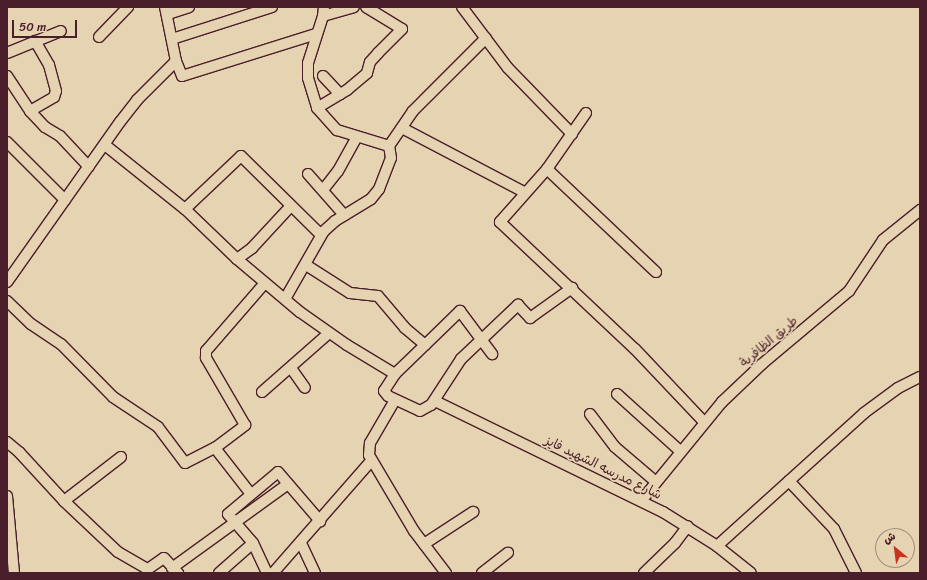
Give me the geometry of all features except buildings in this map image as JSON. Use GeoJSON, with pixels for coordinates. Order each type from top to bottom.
{"type":"FeatureCollection","features":[{"type":"Feature","properties":{"kind":"street"},"geometry":{"type":"LineString","coordinates":[[99,37],[128,7]]}},
{"type":"Feature","properties":{"kind":"street"},"geometry":{"type":"LineString","coordinates":[[189,7],[167,10],[176,61],[182,76],[316,34]]}},
{"type":"Feature","properties":{"kind":"street"},"geometry":{"type":"LineString","coordinates":[[172,39],[272,7]]}},
{"type":"Feature","properties":{"kind":"street"},"geometry":{"type":"LineString","coordinates":[[354,7],[323,11],[308,63],[308,78],[317,108],[337,130],[389,146]]}},
{"type":"Feature","properties":{"kind":"street"},"geometry":{"type":"LineString","coordinates":[[317,108],[340,94],[368,72],[370,62],[402,29],[366,7]]}},
{"type":"Feature","properties":{"kind":"street"},"geometry":{"type":"LineString","coordinates":[[462,7],[508,68],[572,134]]}},
{"type":"Feature","properties":{"kind":"street"},"geometry":{"type":"LineString","coordinates":[[7,53],[61,31]]}},
{"type":"Feature","properties":{"kind":"street"},"geometry":{"type":"LineString","coordinates":[[285,300],[306,265],[321,235],[344,215],[371,198],[380,189],[390,158],[389,146],[413,111],[486,38]]}},
{"type":"Feature","properties":{"kind":"street"},"geometry":{"type":"LineString","coordinates":[[30,111],[54,97],[56,91],[49,65],[35,41]]}},
{"type":"Feature","properties":{"kind":"street"},"geometry":{"type":"LineString","coordinates":[[7,282],[137,100],[176,61]]}},
{"type":"Feature","properties":{"kind":"street"},"geometry":{"type":"LineString","coordinates":[[323,76],[340,94]]}},
{"type":"Feature","properties":{"kind":"street"},"geometry":{"type":"LineString","coordinates":[[7,77],[30,111],[45,126],[60,136],[89,166]]}},
{"type":"Feature","properties":{"kind":"street"},"geometry":{"type":"LineString","coordinates":[[586,113],[547,169],[524,192],[500,222],[640,353],[704,422]]}},
{"type":"Feature","properties":{"kind":"street"},"geometry":{"type":"LineString","coordinates":[[402,128],[524,192]]}},
{"type":"Feature","properties":{"kind":"street"},"geometry":{"type":"LineString","coordinates":[[323,190],[338,171],[357,136]]}},
{"type":"Feature","properties":{"kind":"street"},"geometry":{"type":"LineString","coordinates":[[7,142],[65,200]]}},
{"type":"Feature","properties":{"kind":"street"},"geometry":{"type":"LineString","coordinates":[[105,145],[185,209],[237,258],[285,300],[329,333],[395,374]]}},
{"type":"Feature","properties":{"kind":"street"},"geometry":{"type":"LineString","coordinates":[[185,209],[241,156],[290,207],[321,235]]}},
{"type":"Feature","properties":{"kind":"street"},"geometry":{"type":"LineString","coordinates":[[547,169],[656,272]]}},
{"type":"Feature","properties":{"kind":"street"},"geometry":{"type":"LineString","coordinates":[[308,174],[344,215]]}},
{"type":"Feature","properties":{"kind":"street"},"geometry":{"type":"LineString","coordinates":[[237,258],[252,248],[290,207]]}},
{"type":"Feature","properties":{"kind":"street","name":"طريق الظافرية"},"geometry":{"type":"LineString","coordinates":[[641,501],[704,422],[762,364],[850,291],[883,240],[920,210]]}},
{"type":"Feature","properties":{"kind":"street"},"geometry":{"type":"LineString","coordinates":[[306,265],[350,293],[378,296],[405,328],[425,346]]}},
{"type":"Feature","properties":{"kind":"street"},"geometry":{"type":"LineString","coordinates":[[7,301],[31,324],[61,344],[113,397],[158,427],[185,463],[215,448],[245,425],[206,358],[206,351],[265,283]]}},
{"type":"Feature","properties":{"kind":"street"},"geometry":{"type":"LineString","coordinates":[[492,354],[482,340],[460,311],[395,374],[384,391],[395,400],[420,411],[435,400],[461,359],[482,340],[518,305],[530,318],[572,288]]}},
{"type":"Feature","properties":{"kind":"street"},"geometry":{"type":"LineString","coordinates":[[262,392],[329,333]]}},
{"type":"Feature","properties":{"kind":"street"},"geometry":{"type":"LineString","coordinates":[[290,368],[304,388]]}},
{"type":"Feature","properties":{"kind":"street"},"geometry":{"type":"LineString","coordinates":[[717,546],[880,400],[920,377]]}},
{"type":"Feature","properties":{"kind":"street"},"geometry":{"type":"LineString","coordinates":[[616,394],[680,451]]}},
{"type":"Feature","properties":{"kind":"street"},"geometry":{"type":"LineString","coordinates":[[395,400],[370,444],[371,461],[424,544],[446,573]]}},
{"type":"Feature","properties":{"kind":"street","name":"شارع مدرسه الشهيد فايز"},"geometry":{"type":"LineString","coordinates":[[435,400],[641,501],[688,526],[717,546],[751,573]]}},
{"type":"Feature","properties":{"kind":"street"},"geometry":{"type":"LineString","coordinates":[[590,414],[615,447],[656,482]]}},
{"type":"Feature","properties":{"kind":"street"},"geometry":{"type":"LineString","coordinates":[[7,442],[19,452],[64,502],[118,552],[143,568],[151,568],[164,558],[175,570],[235,521],[288,484]]}},
{"type":"Feature","properties":{"kind":"street"},"geometry":{"type":"LineString","coordinates":[[215,448],[251,494]]}},
{"type":"Feature","properties":{"kind":"street"},"geometry":{"type":"LineString","coordinates":[[64,502],[121,457]]}},
{"type":"Feature","properties":{"kind":"street"},"geometry":{"type":"LineString","coordinates":[[273,573],[301,543],[371,461]]}},
{"type":"Feature","properties":{"kind":"street"},"geometry":{"type":"LineString","coordinates":[[267,573],[253,543],[228,514],[278,472],[320,521]]}},
{"type":"Feature","properties":{"kind":"street"},"geometry":{"type":"LineString","coordinates":[[789,481],[834,529],[856,573]]}},
{"type":"Feature","properties":{"kind":"street"},"geometry":{"type":"LineString","coordinates":[[7,496],[14,573]]}},
{"type":"Feature","properties":{"kind":"street"},"geometry":{"type":"LineString","coordinates":[[424,544],[473,512]]}},
{"type":"Feature","properties":{"kind":"street"},"geometry":{"type":"LineString","coordinates":[[644,573],[671,547],[688,526]]}},
{"type":"Feature","properties":{"kind":"street"},"geometry":{"type":"LineString","coordinates":[[218,573],[253,543]]}},
{"type":"Feature","properties":{"kind":"street"},"geometry":{"type":"LineString","coordinates":[[301,543],[315,573]]}},
{"type":"Feature","properties":{"kind":"street"},"geometry":{"type":"LineString","coordinates":[[482,573],[508,553]]}}]}
